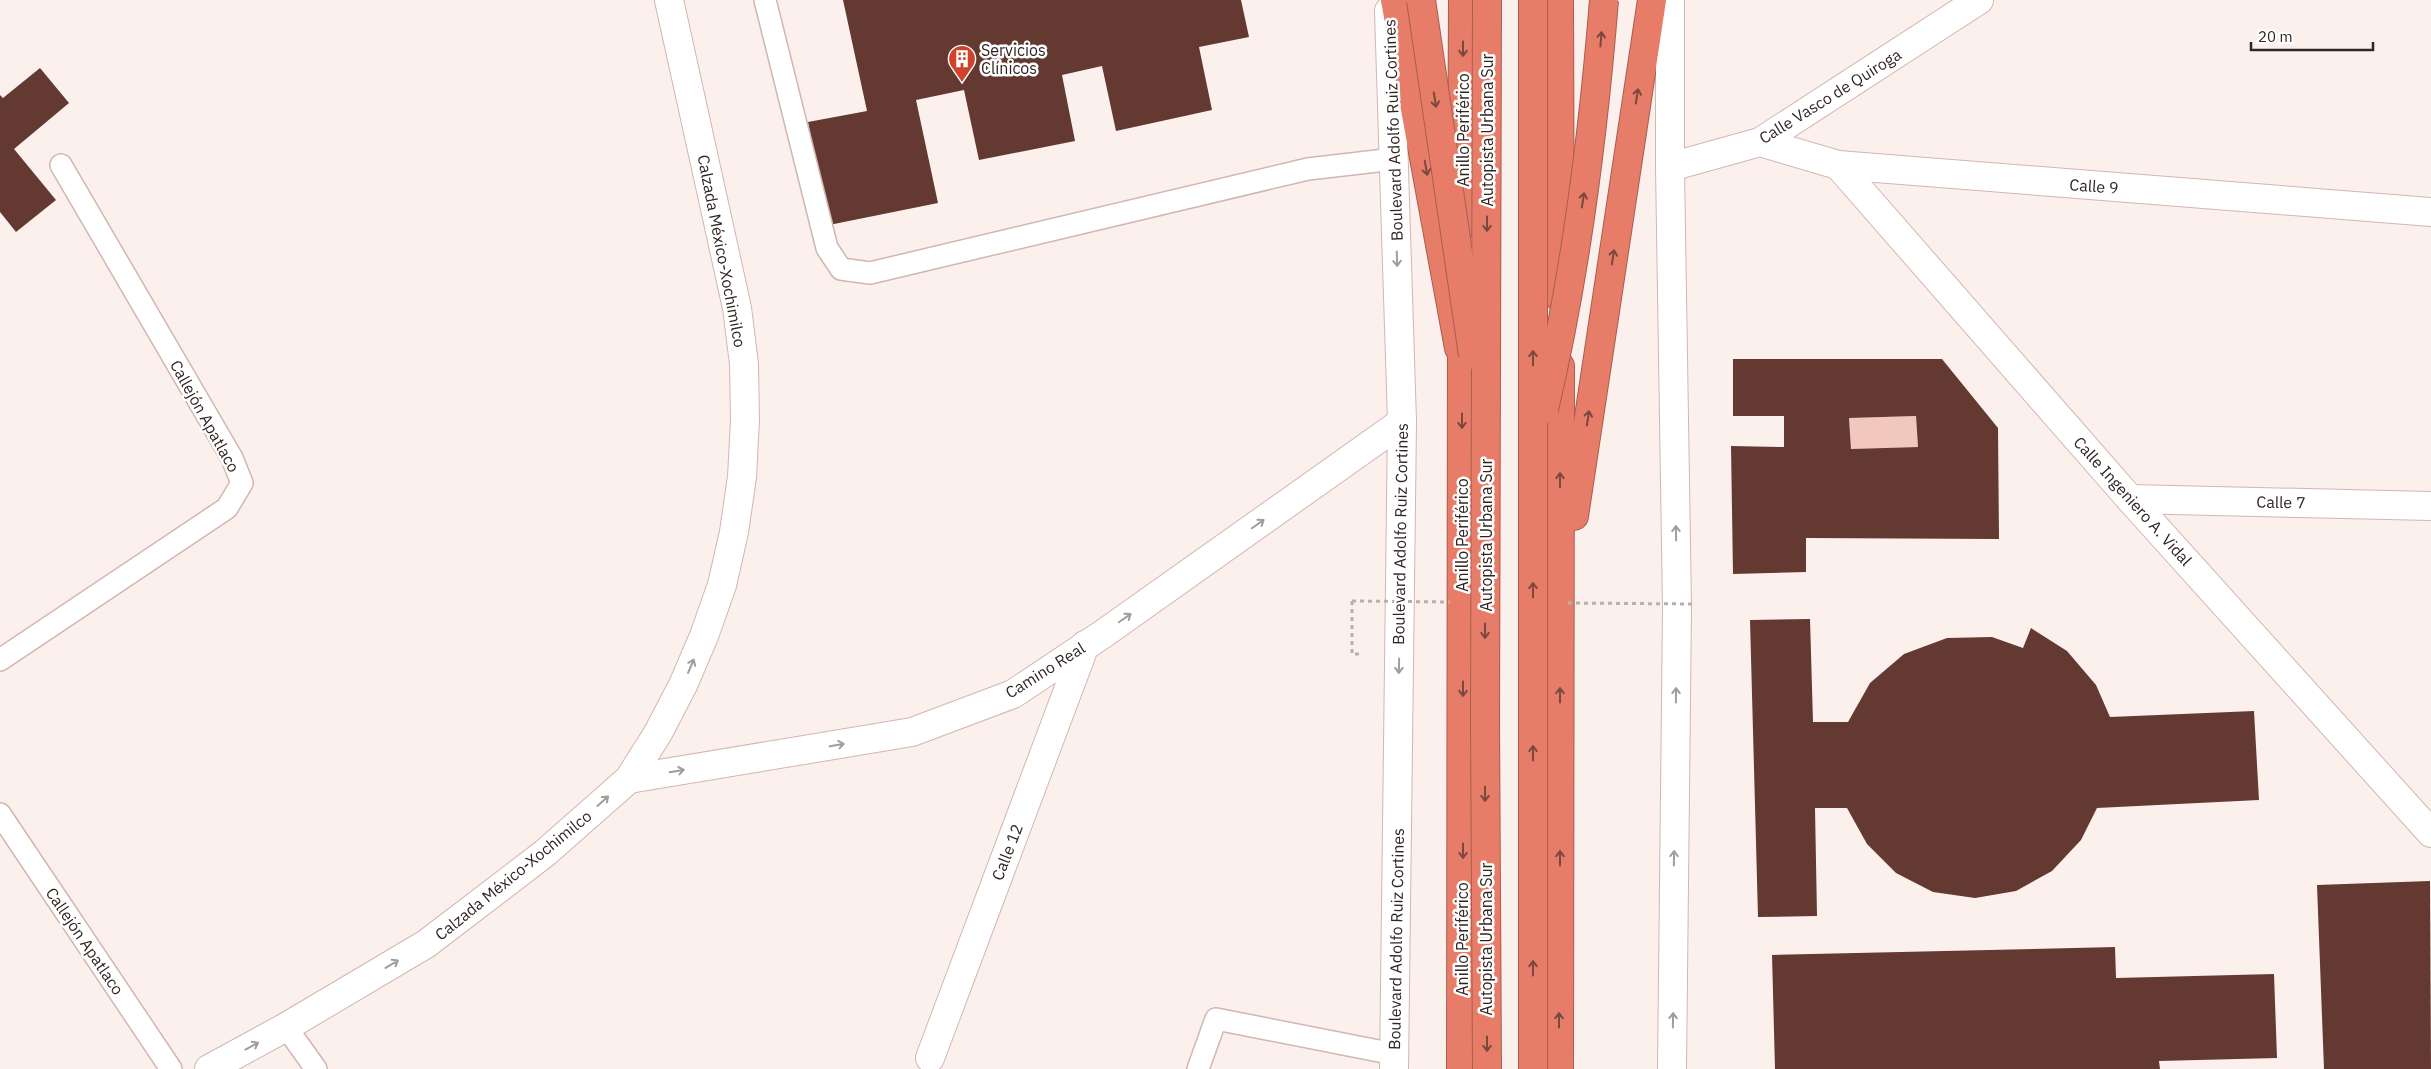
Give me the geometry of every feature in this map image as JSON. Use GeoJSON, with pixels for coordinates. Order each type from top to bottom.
{"type":"FeatureCollection","features":[{"type":"Feature","properties":{"kind":"highway"},"geometry":{"type":"LineString","coordinates":[[1395,0],[1462,366]]}},
{"type":"Feature","properties":{"kind":"highway"},"geometry":{"type":"LineString","coordinates":[[1421,0],[1487,440]]}},
{"type":"Feature","properties":{"kind":"highway","name":"Anillo Periférico"},"geometry":{"type":"LineString","coordinates":[[1461,1069],[1463,0]]}},
{"type":"Feature","properties":{"kind":"highway","name":"Autopista Urbana Sur"},"geometry":{"type":"LineString","coordinates":[[1487,0],[1485,731],[1487,1069]]}},
{"type":"Feature","properties":{"kind":"highway"},"geometry":{"type":"LineString","coordinates":[[1533,0],[1533,1069]]}},
{"type":"Feature","properties":{"kind":"highway"},"geometry":{"type":"LineString","coordinates":[[1559,0],[1559,1069]]}},
{"type":"Feature","properties":{"kind":"highway"},"geometry":{"type":"LineString","coordinates":[[1533,454],[1555,360],[1573,266],[1587,171],[1604,0]]}},
{"type":"Feature","properties":{"kind":"highway"},"geometry":{"type":"LineString","coordinates":[[1560,604],[1652,0]]}},
{"type":"Feature","properties":{"kind":"street","name":"Calzada México-Xochimilco"},"geometry":{"type":"LineString","coordinates":[[209,1069],[286,1027],[426,944],[545,853],[628,778],[658,733],[684,685],[722,585],[736,523],[742,477],[744,364],[737,308],[669,0]]}},
{"type":"Feature","properties":{"kind":"street","name":"Boulevard Adolfo Ruiz Cortines"},"geometry":{"type":"LineString","coordinates":[[1388,0],[1402,422],[1394,1061]]}},
{"type":"Feature","properties":{"kind":"street"},"geometry":{"type":"LineString","coordinates":[[1670,0],[1670,167],[1677,608],[1672,1069]]}},
{"type":"Feature","properties":{"kind":"street","name":"Calle Vasco de Quiroga"},"geometry":{"type":"LineString","coordinates":[[1670,167],[1760,142],[1979,0]]}},
{"type":"Feature","properties":{"kind":"street","name":"Calle 9"},"geometry":{"type":"LineString","coordinates":[[1760,142],[1838,166],[2431,212]]}},
{"type":"Feature","properties":{"kind":"street","name":"Calle Ingeniero A. Vidal"},"geometry":{"type":"LineString","coordinates":[[1838,166],[2130,499],[2431,833]]}},
{"type":"Feature","properties":{"kind":"street","name":"Camino Real"},"geometry":{"type":"LineString","coordinates":[[628,778],[912,732],[1013,694],[1402,422]]}},
{"type":"Feature","properties":{"kind":"street","name":"Calle 7"},"geometry":{"type":"LineString","coordinates":[[2130,499],[2431,506]]}},
{"type":"Feature","properties":{"kind":"street","name":"Calle 12"},"geometry":{"type":"LineString","coordinates":[[930,1058],[1084,645]]}},
{"type":"Feature","properties":{"kind":"lane"},"geometry":{"type":"LineString","coordinates":[[766,0],[827,248],[841,269],[870,273],[1308,169],[1394,158]]}},
{"type":"Feature","properties":{"kind":"lane","name":"Callejón Apatlaco"},"geometry":{"type":"LineString","coordinates":[[0,660],[226,508],[242,483],[232,458],[61,165]]}},
{"type":"Feature","properties":{"kind":"lane","name":"Callejón Apatlaco"},"geometry":{"type":"LineString","coordinates":[[0,814],[170,1069]]}},
{"type":"Feature","properties":{"kind":"lane"},"geometry":{"type":"LineString","coordinates":[[1198,1069],[1216,1019],[1394,1061]]}},
{"type":"Feature","properties":{"kind":"lane"},"geometry":{"type":"LineString","coordinates":[[286,1027],[316,1069]]}},
{"type":"Feature","properties":{"kind":"path"},"geometry":{"type":"LineString","coordinates":[[1352,601],[1352,654]]}},
{"type":"Feature","properties":{"kind":"shaded area"},"geometry":{"type":"Polygon","coordinates":[[[1916,416],[1918,447],[1851,449],[1849,418],[1916,416]]]}},
{"type":"Feature","properties":{"kind":"building","name":"Servicios Clínicos"},"geometry":{"type":"Polygon","coordinates":[[[843,0],[1241,0],[1249,37],[1199,47],[1212,110],[1116,131],[1102,66],[1062,75],[1075,141],[979,160],[964,90],[916,100],[938,203],[829,225],[808,122],[867,111],[843,0]]]}},
{"type":"Feature","properties":{"kind":"building"},"geometry":{"type":"Polygon","coordinates":[[[40,68],[69,103],[14,149],[56,200],[16,232],[0,212],[0,95],[3,98],[40,68]]]}},
{"type":"Feature","properties":{"kind":"building"},"geometry":{"type":"Polygon","coordinates":[[[1733,359],[1942,359],[1998,428],[1999,539],[1806,538],[1806,572],[1733,574],[1731,446],[1784,447],[1784,416],[1733,416],[1733,359]],[[1916,416],[1849,418],[1851,449],[1918,447],[1916,416]]]}},
{"type":"Feature","properties":{"kind":"building"},"geometry":{"type":"Polygon","coordinates":[[[1810,619],[1813,722],[1848,722],[1870,683],[1904,654],[1947,638],[1992,637],[2023,648],[2031,628],[2067,651],[2096,685],[2110,717],[2254,711],[2259,800],[2097,808],[2081,840],[2052,871],[2016,891],[1975,898],[1933,892],[1896,873],[1867,844],[1847,808],[1815,808],[1817,916],[1758,917],[1750,620],[1810,619]]]}},
{"type":"Feature","properties":{"kind":"building"},"geometry":{"type":"Polygon","coordinates":[[[2430,881],[2431,1069],[2324,1069],[2317,885],[2430,881]]]}},
{"type":"Feature","properties":{"kind":"building"},"geometry":{"type":"Polygon","coordinates":[[[2115,947],[2116,978],[2274,974],[2277,1058],[2159,1061],[2160,1069],[1775,1069],[1772,955],[2115,947]]]}},
{"type":"Feature","properties":{"kind":"place","name":"Servicios Clínicos"},"geometry":{"type":"Point","coordinates":[962,83]}}]}
